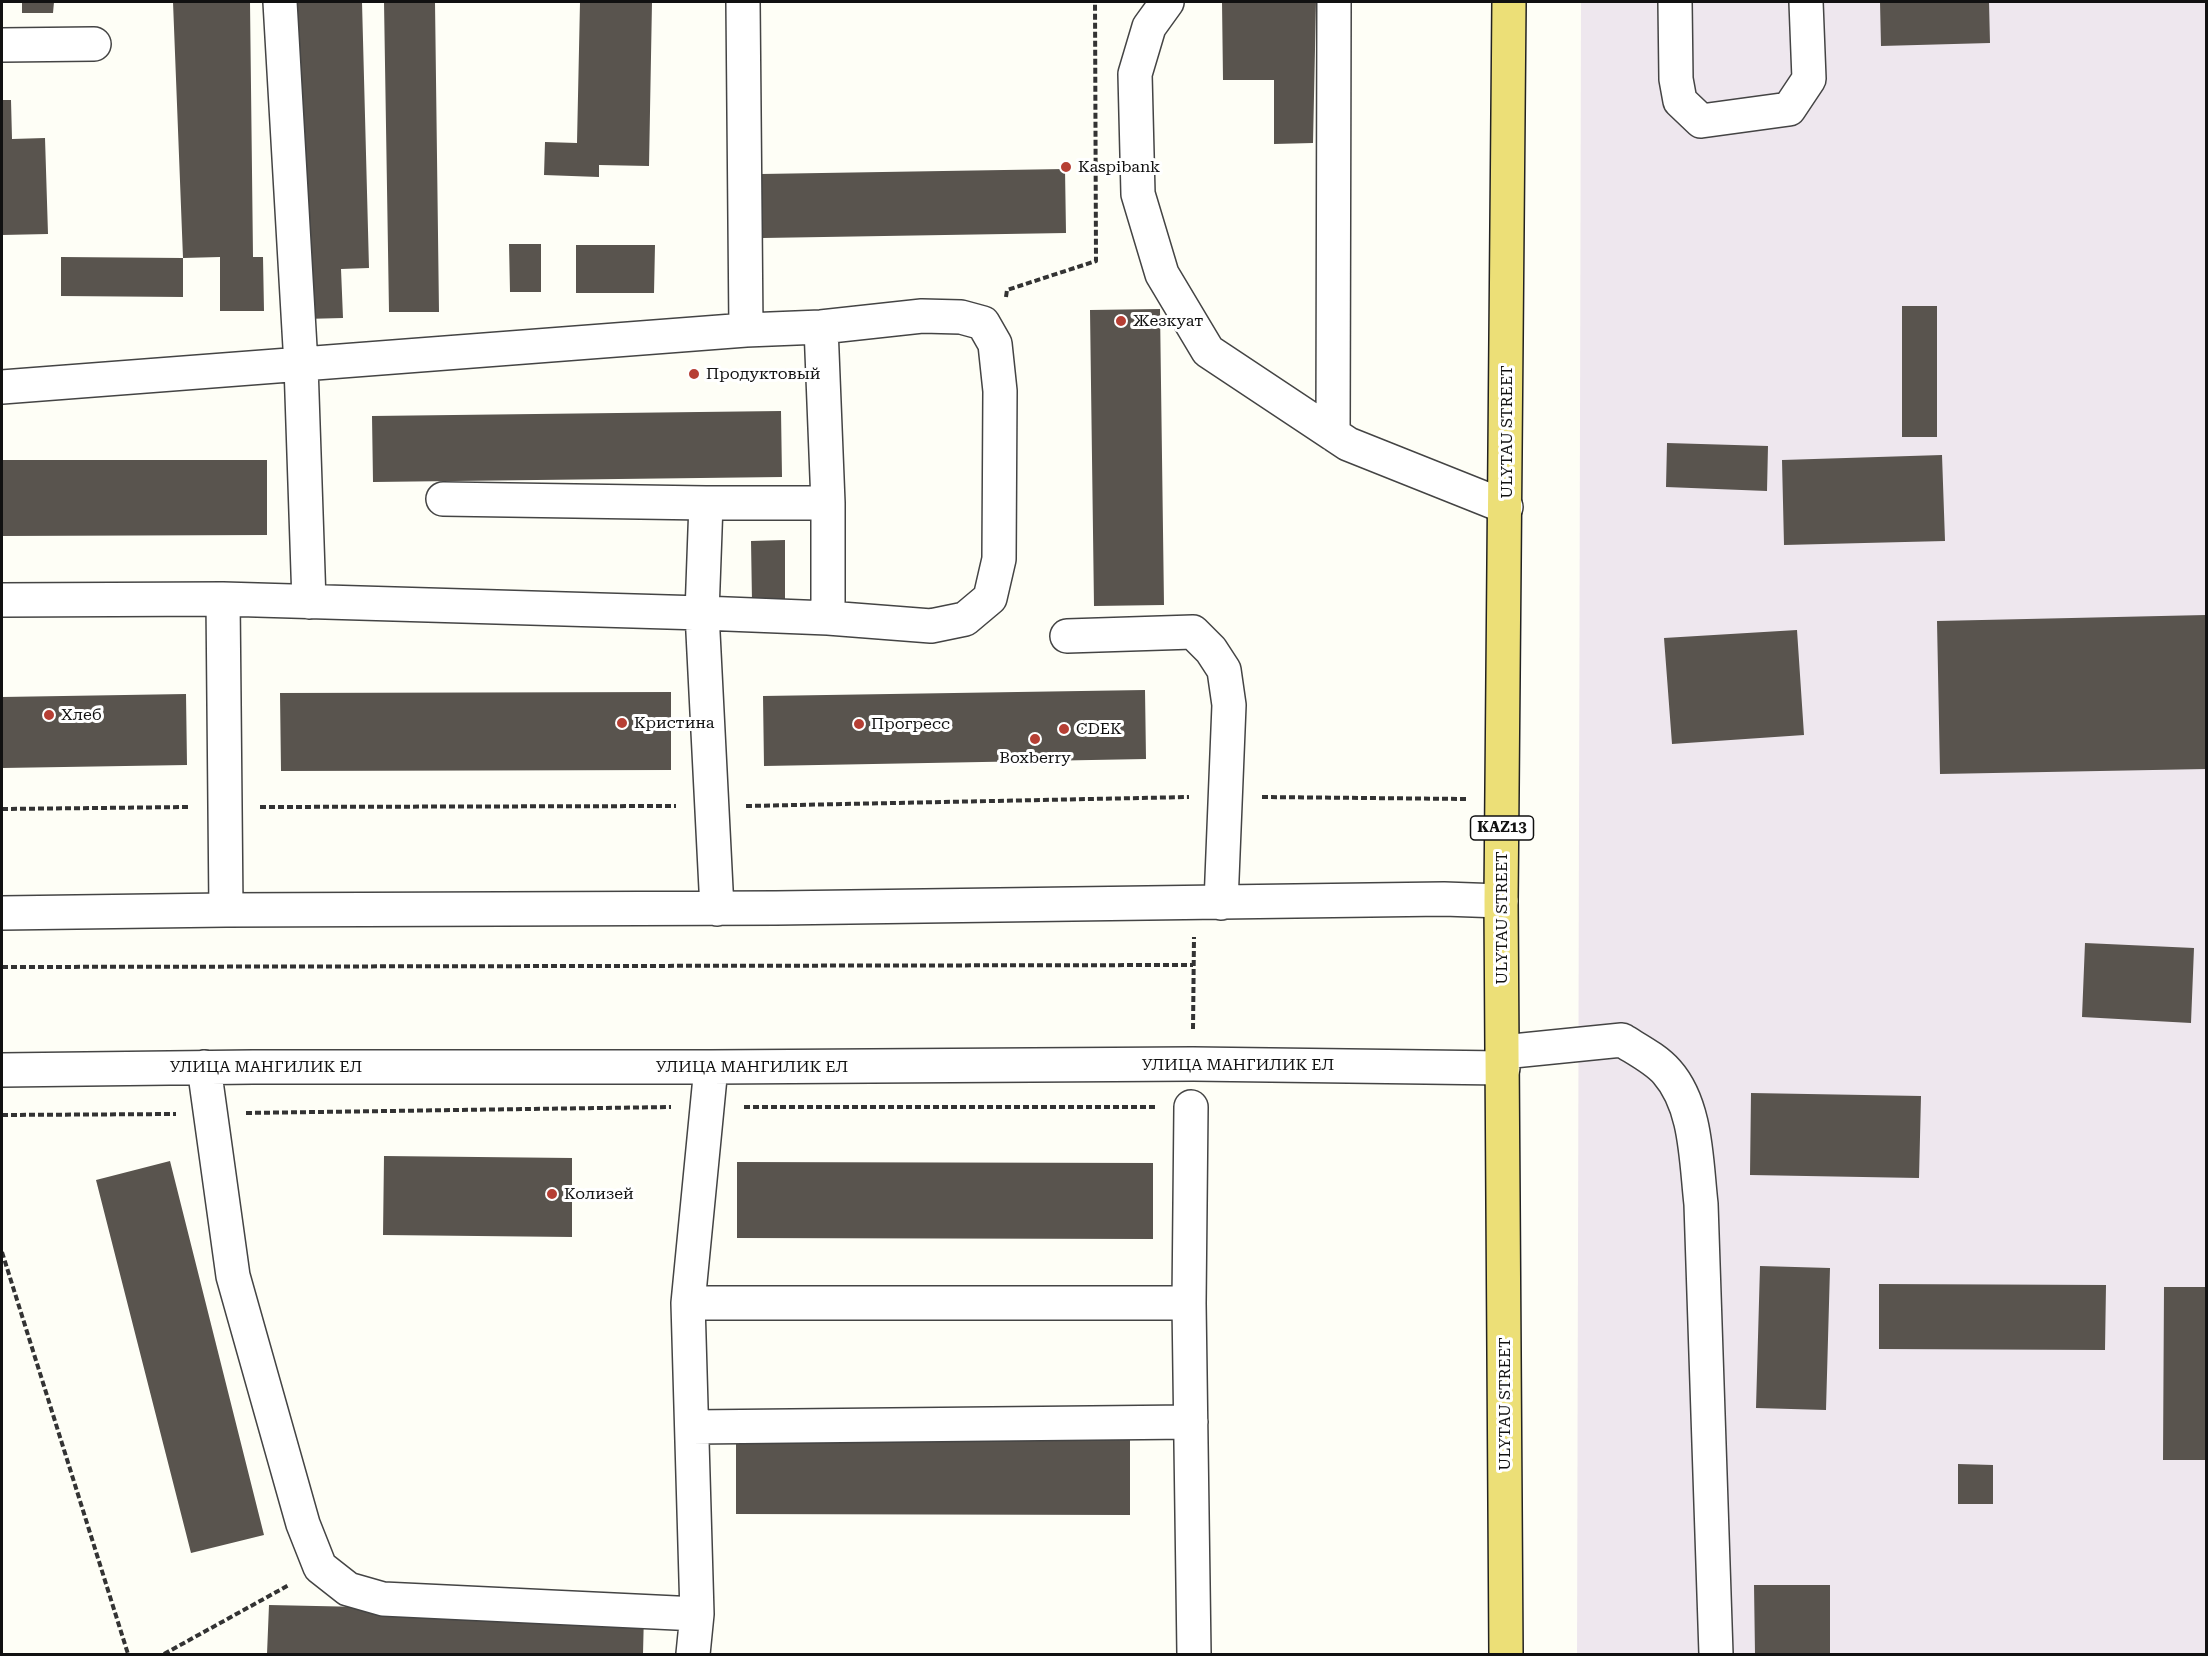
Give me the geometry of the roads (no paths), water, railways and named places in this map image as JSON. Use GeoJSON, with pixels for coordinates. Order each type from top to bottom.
{"type":"FeatureCollection","features":[{"type":"Feature","properties":{"kind":"main road","name":"ULYTAU STREET"},"geometry":{"type":"LineString","coordinates":[[1506,1654],[1501,901],[1509,2]]}},
{"type":"Feature","properties":{"kind":"street"},"geometry":{"type":"LineString","coordinates":[[280,2],[301,365],[309,602]]}},
{"type":"Feature","properties":{"kind":"street"},"geometry":{"type":"LineString","coordinates":[[743,2],[746,330]]}},
{"type":"Feature","properties":{"kind":"street"},"geometry":{"type":"LineString","coordinates":[[1167,2],[1149,27],[1135,74],[1138,194],[1162,274],[1208,351],[1348,444],[1506,507]]}},
{"type":"Feature","properties":{"kind":"street"},"geometry":{"type":"LineString","coordinates":[[1333,434],[1334,2]]}},
{"type":"Feature","properties":{"kind":"street"},"geometry":{"type":"LineString","coordinates":[[1675,2],[1676,79],[1680,101],[1701,121],[1789,109],[1809,79],[1806,2]]}},
{"type":"Feature","properties":{"kind":"street"},"geometry":{"type":"LineString","coordinates":[[2,45],[94,44]]}},
{"type":"Feature","properties":{"kind":"street"},"geometry":{"type":"LineString","coordinates":[[2,387],[746,330],[821,327],[922,316],[961,316],[983,323],[995,344],[1000,391],[999,559],[990,598],[965,619],[931,626],[828,618],[702,613],[224,599],[2,600]]}},
{"type":"Feature","properties":{"kind":"street"},"geometry":{"type":"LineString","coordinates":[[821,327],[828,503],[828,618]]}},
{"type":"Feature","properties":{"kind":"street"},"geometry":{"type":"LineString","coordinates":[[443,499],[828,503]]}},
{"type":"Feature","properties":{"kind":"street"},"geometry":{"type":"LineString","coordinates":[[706,503],[702,613],[717,909]]}},
{"type":"Feature","properties":{"kind":"street"},"geometry":{"type":"LineString","coordinates":[[224,599],[226,910]]}},
{"type":"Feature","properties":{"kind":"street"},"geometry":{"type":"LineString","coordinates":[[1067,636],[1193,632],[1211,650],[1224,670],[1229,705],[1225,796],[1208,903]]}},
{"type":"Feature","properties":{"kind":"street"},"geometry":{"type":"LineString","coordinates":[[2,913],[717,909],[1444,899],[1501,901]]}},
{"type":"Feature","properties":{"kind":"street","name":"УЛИЦА МАНГИЛИК ЕЛ"},"geometry":{"type":"LineString","coordinates":[[2,1070],[204,1067],[1193,1064],[1503,1060],[1622,1040],[1667,1071],[1682,1095],[1693,1131],[1701,1204],[1716,1654]]}},
{"type":"Feature","properties":{"kind":"street"},"geometry":{"type":"LineString","coordinates":[[204,1067],[234,1276],[303,1524],[320,1567],[348,1589],[383,1599],[697,1614]]}},
{"type":"Feature","properties":{"kind":"street"},"geometry":{"type":"LineString","coordinates":[[693,1654],[697,1614],[688,1303],[711,1067]]}},
{"type":"Feature","properties":{"kind":"street"},"geometry":{"type":"LineString","coordinates":[[1191,1107],[1189,1303],[1194,1654]]}},
{"type":"Feature","properties":{"kind":"street"},"geometry":{"type":"LineString","coordinates":[[688,1303],[1189,1303]]}},
{"type":"Feature","properties":{"kind":"street"},"geometry":{"type":"LineString","coordinates":[[692,1427],[1191,1422]]}},
{"type":"Feature","properties":{"kind":"place","name":"Kaspibank"},"geometry":{"type":"Point","coordinates":[1066,167]}},
{"type":"Feature","properties":{"kind":"place","name":"Жезкуат"},"geometry":{"type":"Point","coordinates":[1121,321]}},
{"type":"Feature","properties":{"kind":"place","name":"Продуктовый"},"geometry":{"type":"Point","coordinates":[694,374]}},
{"type":"Feature","properties":{"kind":"place","name":"Хлеб"},"geometry":{"type":"Point","coordinates":[49,715]}},
{"type":"Feature","properties":{"kind":"place","name":"Кристина"},"geometry":{"type":"Point","coordinates":[622,723]}},
{"type":"Feature","properties":{"kind":"place","name":"Прогресс"},"geometry":{"type":"Point","coordinates":[859,724]}},
{"type":"Feature","properties":{"kind":"place","name":"CDEK"},"geometry":{"type":"Point","coordinates":[1064,729]}},
{"type":"Feature","properties":{"kind":"place","name":"Boxberry"},"geometry":{"type":"Point","coordinates":[1035,739]}},
{"type":"Feature","properties":{"kind":"place","name":"Колизей"},"geometry":{"type":"Point","coordinates":[552,1194]}}]}
